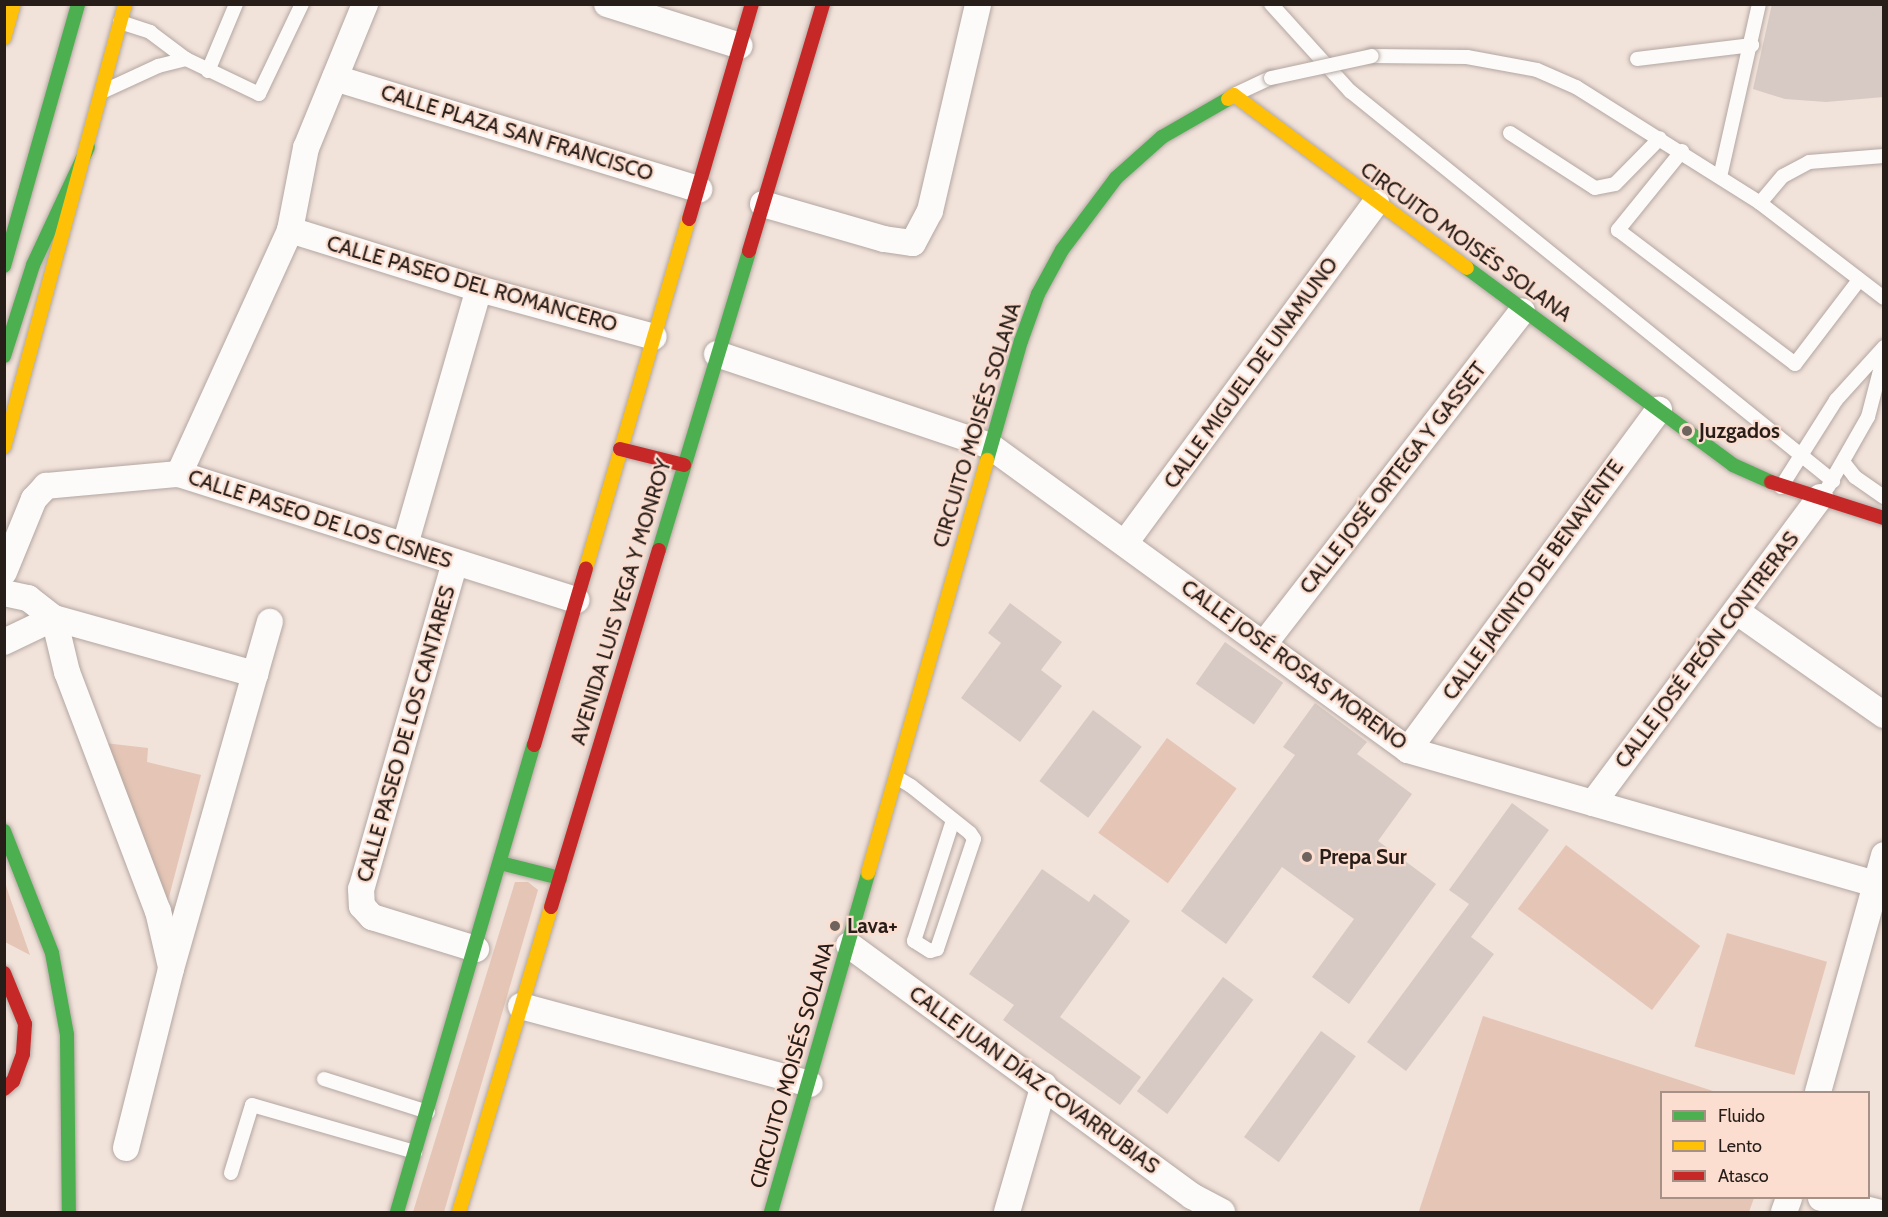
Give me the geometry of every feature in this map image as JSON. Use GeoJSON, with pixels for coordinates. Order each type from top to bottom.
{"type":"FeatureCollection","features":[{"type":"Feature","properties":{"kind":"main road"},"geometry":{"type":"LineString","coordinates":[[4,38],[14,4]]}},
{"type":"Feature","properties":{"kind":"main road"},"geometry":{"type":"LineString","coordinates":[[4,266],[78,4]]}},
{"type":"Feature","properties":{"kind":"main road"},"geometry":{"type":"LineString","coordinates":[[4,447],[88,147],[125,4]]}},
{"type":"Feature","properties":{"kind":"main road","name":"AVENIDA LUIS VEGA Y MONROY"},"geometry":{"type":"LineString","coordinates":[[398,1212],[752,4]]}},
{"type":"Feature","properties":{"kind":"main road","name":"AVENIDA LUIS VEGA Y MONROY"},"geometry":{"type":"LineString","coordinates":[[459,1212],[823,4]]}},
{"type":"Feature","properties":{"kind":"main road","name":"CIRCUITO MOISÉS SOLANA"},"geometry":{"type":"LineString","coordinates":[[771,1212],[810,1084],[990,446],[1038,294],[1081,224],[1116,178],[1162,137],[1234,95],[1376,203],[1733,465],[1781,487],[1827,489],[1884,519]]}},
{"type":"Feature","properties":{"kind":"main road"},"geometry":{"type":"LineString","coordinates":[[4,356],[33,265],[88,147]]}},
{"type":"Feature","properties":{"kind":"main road"},"geometry":{"type":"LineString","coordinates":[[620,449],[684,465]]}},
{"type":"Feature","properties":{"kind":"main road"},"geometry":{"type":"LineString","coordinates":[[4,831],[52,953],[67,1035],[69,1212]]}},
{"type":"Feature","properties":{"kind":"main road"},"geometry":{"type":"LineString","coordinates":[[500,862],[560,878]]}},
{"type":"Feature","properties":{"kind":"main road"},"geometry":{"type":"LineString","coordinates":[[4,973],[25,1023],[23,1053],[13,1081],[4,1089]]}},
{"type":"Feature","properties":{"kind":"street"},"geometry":{"type":"LineString","coordinates":[[179,474],[290,230],[306,148],[365,4]]}},
{"type":"Feature","properties":{"kind":"street"},"geometry":{"type":"LineString","coordinates":[[607,4],[740,46]]}},
{"type":"Feature","properties":{"kind":"street"},"geometry":{"type":"LineString","coordinates":[[763,204],[884,239],[913,243],[930,211],[978,4]]}},
{"type":"Feature","properties":{"kind":"street","name":"CALLE PLAZA SAN FRANCISCO"},"geometry":{"type":"LineString","coordinates":[[335,78],[699,189]]}},
{"type":"Feature","properties":{"kind":"street","name":"CALLE MIGUEL DE UNAMUNO"},"geometry":{"type":"LineString","coordinates":[[1125,543],[1376,203]]}},
{"type":"Feature","properties":{"kind":"street","name":"CALLE PASEO DEL ROMANCERO"},"geometry":{"type":"LineString","coordinates":[[290,230],[479,289],[654,337]]}},
{"type":"Feature","properties":{"kind":"street"},"geometry":{"type":"LineString","coordinates":[[405,545],[479,289]]}},
{"type":"Feature","properties":{"kind":"street","name":"CALLE JOSÉ ORTEGA Y GASSET"},"geometry":{"type":"LineString","coordinates":[[1263,644],[1522,311]]}},
{"type":"Feature","properties":{"kind":"street","name":"CALLE JOSÉ ROSAS MORENO"},"geometry":{"type":"LineString","coordinates":[[717,354],[990,446],[1408,750],[1874,884]]}},
{"type":"Feature","properties":{"kind":"street","name":"CALLE JACINTO DE BENAVENTE"},"geometry":{"type":"LineString","coordinates":[[1408,750],[1659,410]]}},
{"type":"Feature","properties":{"kind":"street","name":"CALLE PASEO DE LOS CISNES"},"geometry":{"type":"LineString","coordinates":[[4,572],[34,499],[46,486],[179,474],[577,600]]}},
{"type":"Feature","properties":{"kind":"street","name":"CALLE JOSÉ PEÓN CONTRERAS"},"geometry":{"type":"LineString","coordinates":[[1593,803],[1827,489]]}},
{"type":"Feature","properties":{"kind":"street","name":"CALLE PASEO DE LOS CANTARES"},"geometry":{"type":"LineString","coordinates":[[455,562],[361,889],[362,906],[372,917],[476,949]]}},
{"type":"Feature","properties":{"kind":"street"},"geometry":{"type":"LineString","coordinates":[[4,593],[28,598],[54,618],[255,674]]}},
{"type":"Feature","properties":{"kind":"street"},"geometry":{"type":"LineString","coordinates":[[1736,611],[1884,715]]}},
{"type":"Feature","properties":{"kind":"street"},"geometry":{"type":"LineString","coordinates":[[4,642],[54,618]]}},
{"type":"Feature","properties":{"kind":"street"},"geometry":{"type":"LineString","coordinates":[[54,618],[67,672],[158,911],[171,969]]}},
{"type":"Feature","properties":{"kind":"street"},"geometry":{"type":"LineString","coordinates":[[126,1148],[171,969],[270,622]]}},
{"type":"Feature","properties":{"kind":"street"},"geometry":{"type":"LineString","coordinates":[[1818,1091],[1874,884],[1884,855]]}},
{"type":"Feature","properties":{"kind":"street","name":"CALLE JUAN DÍAZ COVARRUBIAS"},"geometry":{"type":"LineString","coordinates":[[849,945],[1044,1085],[1189,1204],[1222,1212]]}},
{"type":"Feature","properties":{"kind":"street"},"geometry":{"type":"LineString","coordinates":[[521,1006],[810,1084]]}},
{"type":"Feature","properties":{"kind":"street"},"geometry":{"type":"LineString","coordinates":[[1007,1212],[1044,1085]]}},
{"type":"Feature","properties":{"kind":"street"},"geometry":{"type":"LineString","coordinates":[[1828,1199],[1877,1212]]}},
{"type":"Feature","properties":{"kind":"lane"},"geometry":{"type":"LineString","coordinates":[[208,71],[236,4]]}},
{"type":"Feature","properties":{"kind":"lane"},"geometry":{"type":"LineString","coordinates":[[120,22],[150,32],[186,59],[259,94],[302,4]]}},
{"type":"Feature","properties":{"kind":"lane"},"geometry":{"type":"LineString","coordinates":[[1271,4],[1350,91],[1801,456],[1827,489],[1844,464],[1868,417],[1884,355]]}},
{"type":"Feature","properties":{"kind":"lane"},"geometry":{"type":"LineString","coordinates":[[1720,177],[1752,45],[1759,4]]}},
{"type":"Feature","properties":{"kind":"lane"},"geometry":{"type":"LineString","coordinates":[[1637,59],[1752,45]]}},
{"type":"Feature","properties":{"kind":"lane"},"geometry":{"type":"LineString","coordinates":[[1234,95],[1271,78],[1372,56],[1467,57],[1537,70],[1576,87],[1682,151],[1760,203],[1884,298]]}},
{"type":"Feature","properties":{"kind":"lane"},"geometry":{"type":"LineString","coordinates":[[102,92],[158,66],[186,59]]}},
{"type":"Feature","properties":{"kind":"lane"},"geometry":{"type":"LineString","coordinates":[[1510,133],[1595,188],[1615,184],[1660,138]]}},
{"type":"Feature","properties":{"kind":"lane"},"geometry":{"type":"LineString","coordinates":[[1682,151],[1618,230],[1795,364],[1859,280]]}},
{"type":"Feature","properties":{"kind":"lane"},"geometry":{"type":"LineString","coordinates":[[1760,203],[1783,176],[1809,162],[1884,156]]}},
{"type":"Feature","properties":{"kind":"lane"},"geometry":{"type":"LineString","coordinates":[[1781,487],[1836,400],[1884,347]]}},
{"type":"Feature","properties":{"kind":"lane"},"geometry":{"type":"LineString","coordinates":[[1844,464],[1855,477],[1884,497]]}},
{"type":"Feature","properties":{"kind":"lane"},"geometry":{"type":"LineString","coordinates":[[896,777],[953,820],[974,839],[937,948],[930,951],[914,940],[953,820]]}},
{"type":"Feature","properties":{"kind":"lane"},"geometry":{"type":"LineString","coordinates":[[324,1079],[428,1112]]}},
{"type":"Feature","properties":{"kind":"lane"},"geometry":{"type":"LineString","coordinates":[[231,1173],[252,1105],[416,1152]]}},
{"type":"Feature","properties":{"kind":"shaded area"},"geometry":{"type":"Polygon","coordinates":[[[1167,738],[1237,789],[1168,883],[1098,833],[1167,738]]]}},
{"type":"Feature","properties":{"kind":"shaded area"},"geometry":{"type":"Polygon","coordinates":[[[96,742],[148,748],[147,762],[201,775],[165,912],[96,742]]]}},
{"type":"Feature","properties":{"kind":"shaded area"},"geometry":{"type":"Polygon","coordinates":[[[1566,845],[1700,946],[1652,1010],[1518,909],[1566,845]]]}},
{"type":"Feature","properties":{"kind":"shaded area"},"geometry":{"type":"Polygon","coordinates":[[[5,882],[9,895],[30,955],[5,942],[5,882]]]}},
{"type":"Feature","properties":{"kind":"shaded area"},"geometry":{"type":"Polygon","coordinates":[[[515,882],[528,882],[538,890],[444,1212],[413,1212],[515,882]]]}},
{"type":"Feature","properties":{"kind":"shaded area"},"geometry":{"type":"Polygon","coordinates":[[[1727,933],[1827,962],[1794,1075],[1694,1046],[1727,933]]]}},
{"type":"Feature","properties":{"kind":"shaded area"},"geometry":{"type":"Polygon","coordinates":[[[1483,1016],[1713,1091],[1660,1091],[1660,1199],[1754,1199],[1749,1212],[1419,1211],[1483,1016]]]}},
{"type":"Feature","properties":{"kind":"building"},"geometry":{"type":"Polygon","coordinates":[[[1772,4],[1884,4],[1884,97],[1826,102],[1785,99],[1753,89],[1772,4]]]}},
{"type":"Feature","properties":{"kind":"building"},"geometry":{"type":"Polygon","coordinates":[[[1010,603],[1062,642],[1041,670],[1062,686],[1020,742],[961,698],[1001,643],[988,633],[1010,603]]]}},
{"type":"Feature","properties":{"kind":"building"},"geometry":{"type":"Polygon","coordinates":[[[1225,642],[1283,683],[1254,725],[1196,684],[1225,642]]]}},
{"type":"Feature","properties":{"kind":"building"},"geometry":{"type":"Polygon","coordinates":[[[1315,703],[1367,742],[1357,754],[1412,794],[1378,841],[1436,884],[1349,1004],[1312,977],[1354,919],[1282,867],[1226,944],[1181,911],[1295,755],[1283,747],[1315,703]]]}},
{"type":"Feature","properties":{"kind":"building"},"geometry":{"type":"Polygon","coordinates":[[[1093,710],[1142,747],[1088,818],[1039,781],[1093,710]]]}},
{"type":"Feature","properties":{"kind":"building"},"geometry":{"type":"Polygon","coordinates":[[[1512,803],[1549,830],[1471,937],[1494,954],[1406,1071],[1367,1042],[1469,904],[1449,890],[1512,803]]]}},
{"type":"Feature","properties":{"kind":"building"},"geometry":{"type":"Polygon","coordinates":[[[1042,869],[1089,902],[1094,894],[1130,921],[1060,1017],[1141,1077],[1120,1105],[1003,1020],[1014,1005],[969,974],[1042,869]]]}},
{"type":"Feature","properties":{"kind":"building"},"geometry":{"type":"Polygon","coordinates":[[[1223,977],[1253,1000],[1167,1114],[1137,1091],[1223,977]]]}},
{"type":"Feature","properties":{"kind":"building"},"geometry":{"type":"Polygon","coordinates":[[[1321,1031],[1356,1056],[1279,1162],[1244,1137],[1321,1031]]]}},
{"type":"Feature","properties":{"kind":"traffic: fast"},"geometry":{"type":"LineString","coordinates":[[4,266],[78,4]]}},
{"type":"Feature","properties":{"kind":"traffic: fast"},"geometry":{"type":"LineString","coordinates":[[987,460],[1021,341],[1038,294],[1062,250],[1116,178],[1162,137],[1228,99]]}},
{"type":"Feature","properties":{"kind":"traffic: fast"},"geometry":{"type":"LineString","coordinates":[[4,356],[33,265],[88,147]]}},
{"type":"Feature","properties":{"kind":"traffic: fast"},"geometry":{"type":"LineString","coordinates":[[659,550],[749,251]]}},
{"type":"Feature","properties":{"kind":"traffic: fast"},"geometry":{"type":"LineString","coordinates":[[1467,268],[1733,465],[1771,482]]}},
{"type":"Feature","properties":{"kind":"traffic: fast"},"geometry":{"type":"LineString","coordinates":[[397,1212],[534,745]]}},
{"type":"Feature","properties":{"kind":"traffic: fast"},"geometry":{"type":"LineString","coordinates":[[4,831],[52,953],[67,1035],[69,1212]]}},
{"type":"Feature","properties":{"kind":"traffic: fast"},"geometry":{"type":"LineString","coordinates":[[500,863],[560,878]]}},
{"type":"Feature","properties":{"kind":"traffic: fast"},"geometry":{"type":"LineString","coordinates":[[771,1212],[868,873]]}},
{"type":"Feature","properties":{"kind":"traffic: slow"},"geometry":{"type":"LineString","coordinates":[[4,38],[14,4]]}},
{"type":"Feature","properties":{"kind":"traffic: slow"},"geometry":{"type":"LineString","coordinates":[[4,447],[125,4]]}},
{"type":"Feature","properties":{"kind":"traffic: slow"},"geometry":{"type":"LineString","coordinates":[[1228,99],[1234,95],[1467,268]]}},
{"type":"Feature","properties":{"kind":"traffic: slow"},"geometry":{"type":"LineString","coordinates":[[586,568],[689,219]]}},
{"type":"Feature","properties":{"kind":"traffic: slow"},"geometry":{"type":"LineString","coordinates":[[868,873],[987,460]]}},
{"type":"Feature","properties":{"kind":"traffic: slow"},"geometry":{"type":"LineString","coordinates":[[459,1212],[551,907]]}},
{"type":"Feature","properties":{"kind":"traffic: jam"},"geometry":{"type":"LineString","coordinates":[[689,219],[752,4]]}},
{"type":"Feature","properties":{"kind":"traffic: jam"},"geometry":{"type":"LineString","coordinates":[[749,251],[823,4]]}},
{"type":"Feature","properties":{"kind":"traffic: jam"},"geometry":{"type":"LineString","coordinates":[[620,449],[684,465]]}},
{"type":"Feature","properties":{"kind":"traffic: jam"},"geometry":{"type":"LineString","coordinates":[[1771,482],[1884,518]]}},
{"type":"Feature","properties":{"kind":"traffic: jam"},"geometry":{"type":"LineString","coordinates":[[551,907],[659,550]]}},
{"type":"Feature","properties":{"kind":"traffic: jam"},"geometry":{"type":"LineString","coordinates":[[534,745],[586,568]]}},
{"type":"Feature","properties":{"kind":"traffic: jam"},"geometry":{"type":"LineString","coordinates":[[4,973],[25,1024],[23,1054],[13,1081],[4,1089]]}},
{"type":"Feature","properties":{"kind":"place","name":"Juzgados"},"geometry":{"type":"Point","coordinates":[1687,431]}},
{"type":"Feature","properties":{"kind":"place","name":"Prepa Sur"},"geometry":{"type":"Point","coordinates":[1307,857]}},
{"type":"Feature","properties":{"kind":"place","name":"Lava+"},"geometry":{"type":"Point","coordinates":[835,926]}}]}
